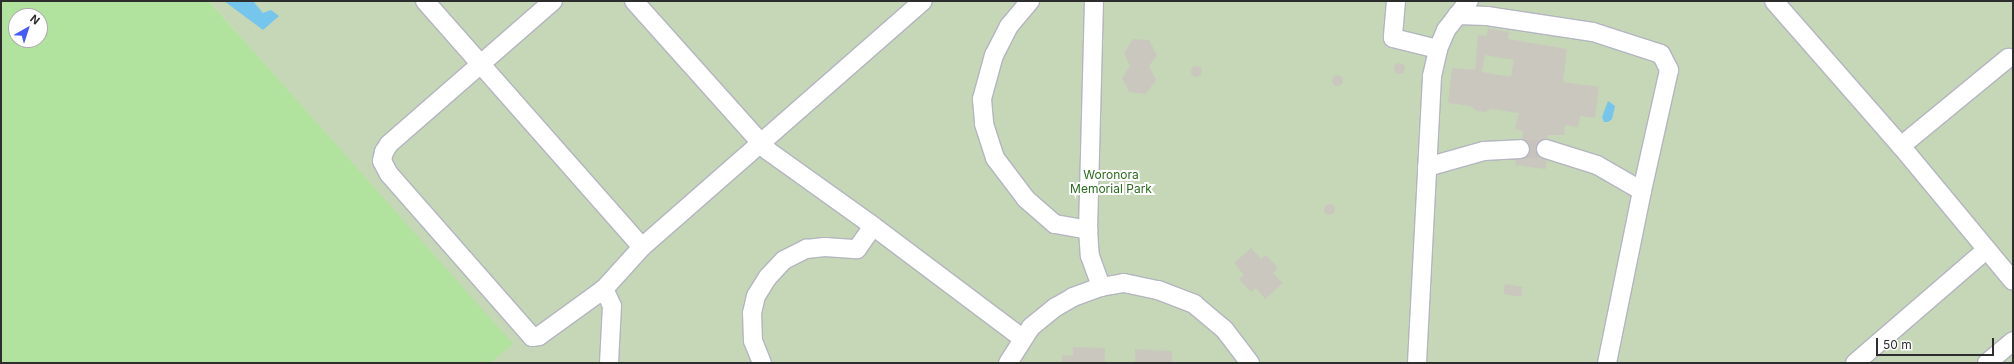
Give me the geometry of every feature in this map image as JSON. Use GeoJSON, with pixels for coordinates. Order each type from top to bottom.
{"type":"FeatureCollection","features":[{"type":"Feature","properties":{"kind":"lane"},"geometry":{"type":"LineString","coordinates":[[425,1],[642,247]]}},
{"type":"Feature","properties":{"kind":"lane"},"geometry":{"type":"LineString","coordinates":[[553,1],[388,146],[382,156],[384,167],[532,337],[539,336],[604,289],[642,247],[923,1]]}},
{"type":"Feature","properties":{"kind":"lane"},"geometry":{"type":"LineString","coordinates":[[634,1],[760,144],[873,226],[1022,338]]}},
{"type":"Feature","properties":{"kind":"lane"},"geometry":{"type":"LineString","coordinates":[[1030,1],[1009,26],[994,55],[984,86],[982,107],[984,124],[995,158],[1026,199],[1055,224],[1088,230]]}},
{"type":"Feature","properties":{"kind":"lane"},"geometry":{"type":"LineString","coordinates":[[1094,1],[1088,230],[1090,256],[1101,287]]}},
{"type":"Feature","properties":{"kind":"lane"},"geometry":{"type":"LineString","coordinates":[[1396,1],[1393,38],[1438,49]]}},
{"type":"Feature","properties":{"kind":"lane"},"geometry":{"type":"LineString","coordinates":[[1417,363],[1432,76],[1438,49],[1457,15],[1468,1]]}},
{"type":"Feature","properties":{"kind":"lane"},"geometry":{"type":"LineString","coordinates":[[1774,1],[1901,146],[2013,281]]}},
{"type":"Feature","properties":{"kind":"lane"},"geometry":{"type":"LineString","coordinates":[[1457,15],[1487,16],[1594,32],[1661,54],[1669,70],[1642,191],[1607,363]]}},
{"type":"Feature","properties":{"kind":"lane"},"geometry":{"type":"LineString","coordinates":[[1901,146],[2008,58]]}},
{"type":"Feature","properties":{"kind":"lane"},"geometry":{"type":"LineString","coordinates":[[1428,167],[1484,151],[1520,149]]}},
{"type":"Feature","properties":{"kind":"lane"},"geometry":{"type":"LineString","coordinates":[[1546,149],[1597,165],[1642,191]]}},
{"type":"Feature","properties":{"kind":"lane"},"geometry":{"type":"LineString","coordinates":[[762,363],[753,341],[752,313],[758,291],[772,271],[788,257],[810,248],[858,249],[873,226]]}},
{"type":"Feature","properties":{"kind":"lane"},"geometry":{"type":"LineString","coordinates":[[1855,363],[1986,250]]}},
{"type":"Feature","properties":{"kind":"lane"},"geometry":{"type":"LineString","coordinates":[[1008,363],[1022,338],[1042,317],[1056,307],[1073,297],[1101,287],[1132,284],[1178,296],[1210,316],[1235,343],[1250,363]]}},
{"type":"Feature","properties":{"kind":"lane"},"geometry":{"type":"LineString","coordinates":[[604,289],[612,306],[609,363]]}},
{"type":"Feature","properties":{"kind":"lane"},"geometry":{"type":"LineString","coordinates":[[1987,363],[2013,341]]}},
{"type":"Feature","properties":{"kind":"lane"},"geometry":{"type":"LineString","coordinates":[[1235,343],[1242,363]]}},
{"type":"Feature","properties":{"kind":"green space"},"geometry":{"type":"Polygon","coordinates":[[[1,1],[209,1],[514,344],[491,363],[1,363],[1,1]]]}},
{"type":"Feature","properties":{"kind":"green space","name":"Woronora Memorial Park"},"geometry":{"type":"Polygon","coordinates":[[[209,1],[2013,1],[2013,363],[491,363],[513,344],[209,1]]]}},
{"type":"Feature","properties":{"kind":"water"},"geometry":{"type":"Polygon","coordinates":[[[224,1],[253,1],[263,13],[271,10],[279,16],[263,30],[224,1]]]}},
{"type":"Feature","properties":{"kind":"water"},"geometry":{"type":"Polygon","coordinates":[[[1608,101],[1615,106],[1612,119],[1608,122],[1604,122],[1602,117],[1608,101]]]}},
{"type":"Feature","properties":{"kind":"building"},"geometry":{"type":"Polygon","coordinates":[[[1488,28],[1509,32],[1508,39],[1567,49],[1563,82],[1599,87],[1595,118],[1580,116],[1578,127],[1565,125],[1564,135],[1548,135],[1546,169],[1515,165],[1517,155],[1520,156],[1523,131],[1515,129],[1519,113],[1491,109],[1485,112],[1476,111],[1471,106],[1448,103],[1452,68],[1475,70],[1478,35],[1487,36],[1488,28]],[[1485,55],[1482,72],[1511,77],[1514,60],[1485,55]]]}},
{"type":"Feature","properties":{"kind":"building"},"geometry":{"type":"Polygon","coordinates":[[[1133,39],[1149,40],[1157,55],[1149,66],[1156,80],[1146,94],[1129,92],[1122,78],[1130,66],[1124,53],[1133,39]]]}},
{"type":"Feature","properties":{"kind":"building"},"geometry":{"type":"Polygon","coordinates":[[[1397,63],[1401,63],[1403,64],[1403,72],[1397,73],[1394,70],[1394,66],[1397,63]]]}},
{"type":"Feature","properties":{"kind":"building"},"geometry":{"type":"Polygon","coordinates":[[[1194,66],[1198,66],[1200,67],[1200,75],[1194,76],[1191,73],[1191,69],[1194,66]]]}},
{"type":"Feature","properties":{"kind":"building"},"geometry":{"type":"Polygon","coordinates":[[[1335,75],[1339,75],[1341,76],[1341,84],[1335,85],[1332,82],[1332,78],[1335,75]]]}},
{"type":"Feature","properties":{"kind":"building"},"geometry":{"type":"Polygon","coordinates":[[[1327,204],[1331,204],[1333,205],[1333,213],[1327,214],[1324,211],[1324,207],[1327,204]]]}},
{"type":"Feature","properties":{"kind":"building"},"geometry":{"type":"Polygon","coordinates":[[[1251,248],[1261,259],[1266,255],[1278,268],[1273,273],[1283,283],[1265,299],[1256,288],[1251,292],[1239,279],[1244,275],[1234,263],[1251,248]]]}},
{"type":"Feature","properties":{"kind":"building"},"geometry":{"type":"Polygon","coordinates":[[[1505,284],[1523,287],[1521,297],[1503,294],[1505,284]]]}},
{"type":"Feature","properties":{"kind":"building"},"geometry":{"type":"Polygon","coordinates":[[[1073,347],[1105,348],[1105,363],[1062,363],[1062,355],[1073,356],[1073,347]]]}},
{"type":"Feature","properties":{"kind":"building"},"geometry":{"type":"Polygon","coordinates":[[[1135,349],[1172,351],[1172,363],[1135,363],[1135,349]]]}},
{"type":"Feature","properties":{"kind":"tunnel"},"geometry":{"type":"LineString","coordinates":[[1520,149],[1546,149]]}}]}
